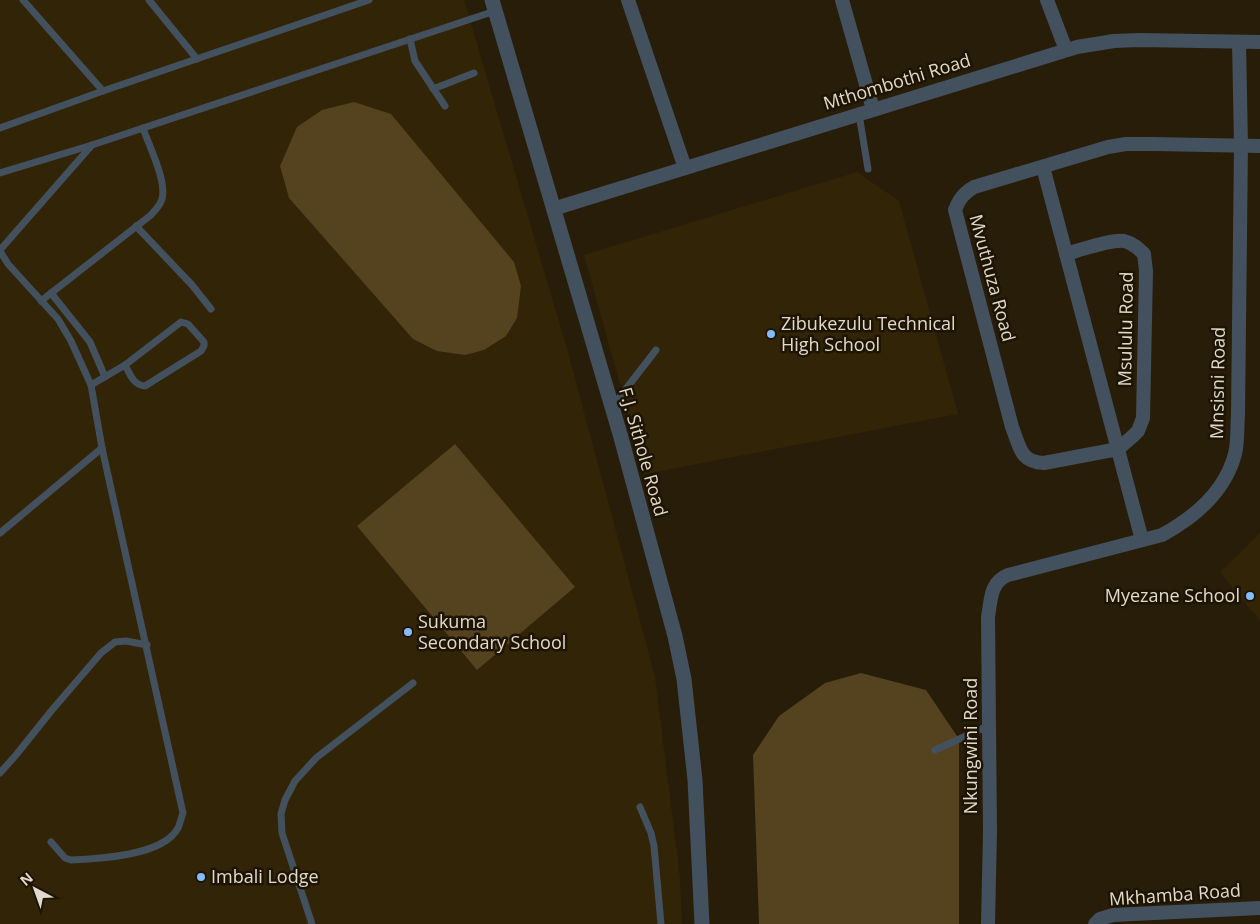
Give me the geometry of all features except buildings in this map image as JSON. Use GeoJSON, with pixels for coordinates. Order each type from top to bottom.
{"type":"FeatureCollection","features":[{"type":"Feature","properties":{"kind":"street"},"geometry":{"type":"LineString","coordinates":[[628,0],[685,168]]}},
{"type":"Feature","properties":{"kind":"street"},"geometry":{"type":"LineString","coordinates":[[842,0],[873,109]]}},
{"type":"Feature","properties":{"kind":"street"},"geometry":{"type":"LineString","coordinates":[[1047,0],[1066,50]]}},
{"type":"Feature","properties":{"kind":"street","name":"F.J. Sithole Road"},"geometry":{"type":"LineString","coordinates":[[493,6],[612,407],[675,636],[684,679],[696,780],[702,924]]}},
{"type":"Feature","properties":{"kind":"street","name":"Mthombothi Road"},"geometry":{"type":"LineString","coordinates":[[553,209],[1077,47],[1139,40],[1260,42]]}},
{"type":"Feature","properties":{"kind":"street","name":"Mnsisni Road"},"geometry":{"type":"LineString","coordinates":[[1008,575],[1162,535],[1184,522],[1205,504],[1227,477],[1235,452],[1238,415],[1241,145],[1239,42]]}},
{"type":"Feature","properties":{"kind":"street","name":"Mvuthuza Road"},"geometry":{"type":"LineString","coordinates":[[1118,449],[1044,463],[1033,462],[1026,458],[1022,452],[1012,427],[955,210],[958,200],[965,192],[974,187],[1108,147],[1126,144],[1260,146]]}},
{"type":"Feature","properties":{"kind":"street","name":"Msululu Road"},"geometry":{"type":"LineString","coordinates":[[1043,167],[1142,540]]}},
{"type":"Feature","properties":{"kind":"street","name":"Msululu Road"},"geometry":{"type":"LineString","coordinates":[[1066,254],[1124,241],[1135,246],[1144,254],[1146,271],[1144,410],[1138,431],[1127,443],[1118,449]]}},
{"type":"Feature","properties":{"kind":"street","name":"Nkungwini Road"},"geometry":{"type":"LineString","coordinates":[[988,924],[990,725],[988,617],[993,589],[999,580],[1008,575]]}},
{"type":"Feature","properties":{"kind":"street","name":"Mkhamba Road"},"geometry":{"type":"LineString","coordinates":[[1095,924],[1100,919],[1113,915],[1180,918],[1260,908]]}},
{"type":"Feature","properties":{"kind":"lane"},"geometry":{"type":"LineString","coordinates":[[23,0],[103,91]]}},
{"type":"Feature","properties":{"kind":"lane"},"geometry":{"type":"LineString","coordinates":[[149,0],[196,59]]}},
{"type":"Feature","properties":{"kind":"lane"},"geometry":{"type":"LineString","coordinates":[[0,128],[349,3],[369,0]]}},
{"type":"Feature","properties":{"kind":"lane"},"geometry":{"type":"LineString","coordinates":[[0,173],[92,145],[410,40],[493,6]]}},
{"type":"Feature","properties":{"kind":"lane"},"geometry":{"type":"LineString","coordinates":[[410,40],[415,61],[445,106]]}},
{"type":"Feature","properties":{"kind":"lane"},"geometry":{"type":"LineString","coordinates":[[433,89],[474,74]]}},
{"type":"Feature","properties":{"kind":"lane"},"geometry":{"type":"LineString","coordinates":[[859,113],[868,169]]}},
{"type":"Feature","properties":{"kind":"lane"},"geometry":{"type":"LineString","coordinates":[[41,301],[136,226],[157,208],[162,200],[163,189],[143,128]]}},
{"type":"Feature","properties":{"kind":"lane"},"geometry":{"type":"LineString","coordinates":[[51,842],[65,858],[71,860],[114,858],[148,849],[170,836],[178,829],[183,813],[102,448],[91,385],[58,319],[8,264],[0,251],[92,145]]}},
{"type":"Feature","properties":{"kind":"lane"},"geometry":{"type":"LineString","coordinates":[[136,226],[192,285],[211,309]]}},
{"type":"Feature","properties":{"kind":"lane"},"geometry":{"type":"LineString","coordinates":[[50,293],[90,342],[105,377]]}},
{"type":"Feature","properties":{"kind":"lane"},"geometry":{"type":"LineString","coordinates":[[91,385],[125,365],[181,322],[188,324],[204,342],[201,351],[145,386],[135,382],[125,365]]}},
{"type":"Feature","properties":{"kind":"lane"},"geometry":{"type":"LineString","coordinates":[[612,407],[656,350]]}},
{"type":"Feature","properties":{"kind":"lane"},"geometry":{"type":"LineString","coordinates":[[0,533],[102,448]]}},
{"type":"Feature","properties":{"kind":"lane"},"geometry":{"type":"LineString","coordinates":[[0,773],[101,653],[115,642],[126,641],[147,645]]}},
{"type":"Feature","properties":{"kind":"lane"},"geometry":{"type":"LineString","coordinates":[[312,924],[282,833],[281,814],[285,800],[295,781],[316,758],[413,683]]}},
{"type":"Feature","properties":{"kind":"lane"},"geometry":{"type":"LineString","coordinates":[[935,750],[990,725]]}},
{"type":"Feature","properties":{"kind":"lane"},"geometry":{"type":"LineString","coordinates":[[640,807],[651,833],[654,846],[661,924]]}},
{"type":"Feature","properties":{"kind":"shaded area"},"geometry":{"type":"Polygon","coordinates":[[[0,0],[464,0],[568,352],[655,677],[680,877],[682,924],[0,924],[0,0]]]}},
{"type":"Feature","properties":{"kind":"shaded area"},"geometry":{"type":"Polygon","coordinates":[[[354,102],[391,114],[514,262],[521,286],[517,318],[506,336],[484,350],[465,355],[437,351],[413,339],[289,198],[280,166],[297,127],[322,110],[354,102]]]}},
{"type":"Feature","properties":{"kind":"shaded area","name":"Zibukezulu Technical High School"},"geometry":{"type":"Polygon","coordinates":[[[857,172],[899,201],[958,414],[645,474],[584,255],[857,172]]]}},
{"type":"Feature","properties":{"kind":"shaded area"},"geometry":{"type":"Polygon","coordinates":[[[455,444],[575,587],[477,670],[357,526],[455,444]]]}},
{"type":"Feature","properties":{"kind":"shaded area","name":"Myezane School"},"geometry":{"type":"Polygon","coordinates":[[[1260,533],[1260,621],[1220,572],[1260,533]]]}},
{"type":"Feature","properties":{"kind":"shaded area"},"geometry":{"type":"Polygon","coordinates":[[[861,673],[926,690],[959,739],[959,924],[759,924],[753,755],[779,716],[825,683],[861,673]]]}},
{"type":"Feature","properties":{"kind":"place","name":"Zibukezulu Technical High School"},"geometry":{"type":"Point","coordinates":[771,334]}},
{"type":"Feature","properties":{"kind":"place","name":"Myezane School"},"geometry":{"type":"Point","coordinates":[1250,596]}},
{"type":"Feature","properties":{"kind":"place","name":"Sukuma Secondary School"},"geometry":{"type":"Point","coordinates":[408,632]}},
{"type":"Feature","properties":{"kind":"place","name":"Imbali Lodge"},"geometry":{"type":"Point","coordinates":[201,877]}}]}
